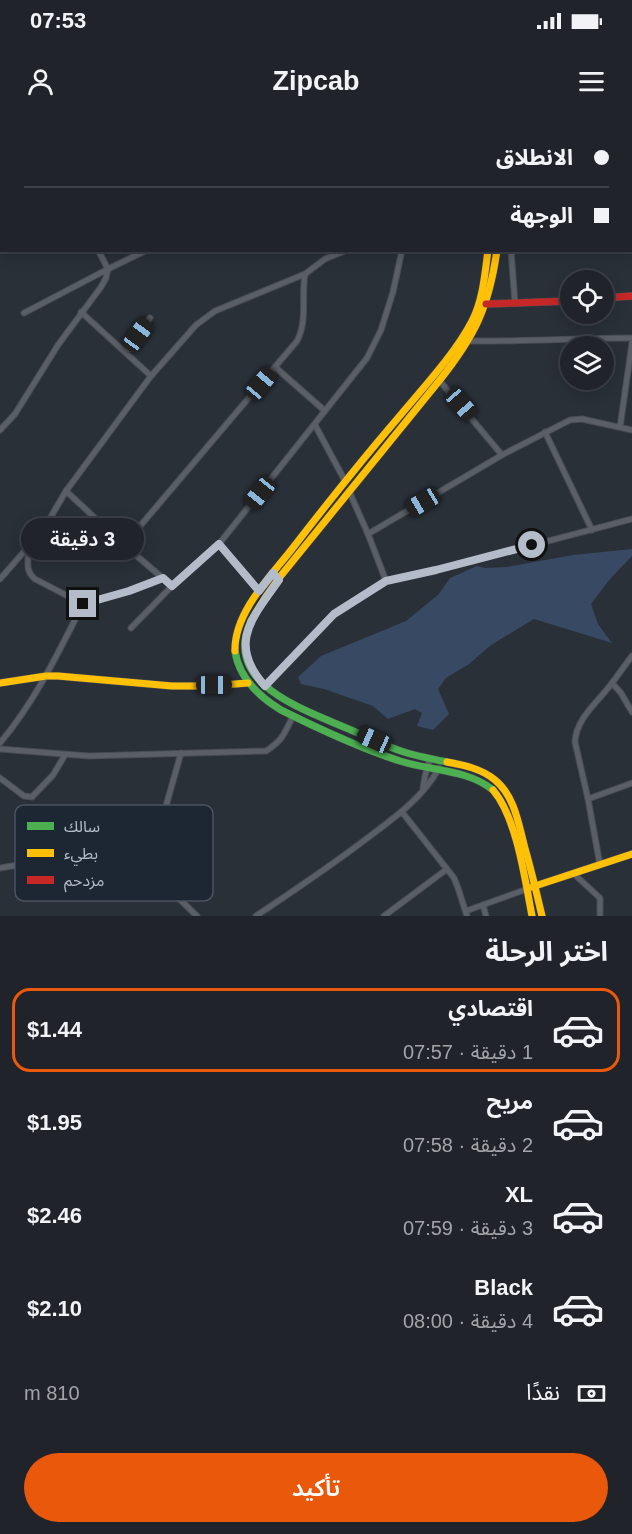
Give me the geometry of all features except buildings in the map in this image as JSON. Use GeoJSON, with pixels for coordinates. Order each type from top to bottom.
{"type":"FeatureCollection","features":[{"type":"Feature","properties":{"kind":"main road"},"geometry":{"type":"LineString","coordinates":[[488,252],[482,290],[473,319],[465,333],[425,386],[345,481],[259,591],[246,610],[236,635],[235,655],[248,683],[268,702],[292,716],[402,762],[466,777],[482,782],[492,789],[500,798],[513,832],[532,916]]}},
{"type":"Feature","properties":{"kind":"main road"},"geometry":{"type":"LineString","coordinates":[[496,252],[486,304],[469,341],[279,580],[248,628],[245,651],[249,664],[265,686],[297,707],[402,752],[482,772],[497,782],[505,792],[517,819],[542,916]]}},
{"type":"Feature","properties":{"kind":"main road"},"geometry":{"type":"LineString","coordinates":[[614,297],[632,296]]}},
{"type":"Feature","properties":{"kind":"main road"},"geometry":{"type":"LineString","coordinates":[[486,304],[560,301]]}},
{"type":"Feature","properties":{"kind":"main road"},"geometry":{"type":"LineString","coordinates":[[273,573],[279,580]]}},
{"type":"Feature","properties":{"kind":"main road"},"geometry":{"type":"LineString","coordinates":[[234,685],[241,672]]}},
{"type":"Feature","properties":{"kind":"main road"},"geometry":{"type":"LineString","coordinates":[[0,683],[47,676],[72,676],[150,684],[234,685],[248,683]]}},
{"type":"Feature","properties":{"kind":"main road"},"geometry":{"type":"LineString","coordinates":[[527,889],[632,854]]}},
{"type":"Feature","properties":{"kind":"street"},"geometry":{"type":"LineString","coordinates":[[0,430],[15,414],[44,366],[101,287],[108,269],[99,252]]}},
{"type":"Feature","properties":{"kind":"street"},"geometry":{"type":"LineString","coordinates":[[24,313],[143,252]]}},
{"type":"Feature","properties":{"kind":"street"},"geometry":{"type":"LineString","coordinates":[[0,579],[49,520],[66,491],[152,376],[196,325],[215,311],[305,274],[325,259],[342,252]]}},
{"type":"Feature","properties":{"kind":"street"},"geometry":{"type":"LineString","coordinates":[[131,628],[172,586],[219,544],[367,358],[381,330],[393,292],[402,252]]}},
{"type":"Feature","properties":{"kind":"street"},"geometry":{"type":"LineString","coordinates":[[511,252],[515,303]]}},
{"type":"Feature","properties":{"kind":"street"},"geometry":{"type":"LineString","coordinates":[[124,545],[297,341],[304,324],[305,274]]}},
{"type":"Feature","properties":{"kind":"street"},"geometry":{"type":"LineString","coordinates":[[81,312],[152,376]]}},
{"type":"Feature","properties":{"kind":"street"},"geometry":{"type":"LineString","coordinates":[[126,352],[150,318]]}},
{"type":"Feature","properties":{"kind":"street"},"geometry":{"type":"LineString","coordinates":[[469,341],[632,338]]}},
{"type":"Feature","properties":{"kind":"street"},"geometry":{"type":"LineString","coordinates":[[620,427],[632,343]]}},
{"type":"Feature","properties":{"kind":"street"},"geometry":{"type":"LineString","coordinates":[[275,367],[325,411]]}},
{"type":"Feature","properties":{"kind":"street"},"geometry":{"type":"LineString","coordinates":[[439,380],[502,455]]}},
{"type":"Feature","properties":{"kind":"street"},"geometry":{"type":"LineString","coordinates":[[369,534],[502,455],[570,420],[582,419],[632,430]]}},
{"type":"Feature","properties":{"kind":"street"},"geometry":{"type":"LineString","coordinates":[[315,425],[345,481]]}},
{"type":"Feature","properties":{"kind":"street"},"geometry":{"type":"LineString","coordinates":[[545,432],[592,530]]}},
{"type":"Feature","properties":{"kind":"street"},"geometry":{"type":"LineString","coordinates":[[349,490],[369,534],[386,581]]}},
{"type":"Feature","properties":{"kind":"street"},"geometry":{"type":"LineString","coordinates":[[66,491],[172,586]]}},
{"type":"Feature","properties":{"kind":"street"},"geometry":{"type":"LineString","coordinates":[[265,686],[334,614],[386,581],[632,519]]}},
{"type":"Feature","properties":{"kind":"street"},"geometry":{"type":"LineString","coordinates":[[219,544],[259,591]]}},
{"type":"Feature","properties":{"kind":"street"},"geometry":{"type":"LineString","coordinates":[[29,546],[27,568],[30,575],[83,604],[129,591],[163,578]]}},
{"type":"Feature","properties":{"kind":"street"},"geometry":{"type":"LineString","coordinates":[[0,743],[24,712],[47,676],[83,604]]}},
{"type":"Feature","properties":{"kind":"street"},"geometry":{"type":"LineString","coordinates":[[600,865],[575,736],[583,718],[632,656]]}},
{"type":"Feature","properties":{"kind":"street"},"geometry":{"type":"LineString","coordinates":[[612,683],[632,712]]}},
{"type":"Feature","properties":{"kind":"street"},"geometry":{"type":"LineString","coordinates":[[0,749],[108,756],[266,751],[282,739],[292,716]]}},
{"type":"Feature","properties":{"kind":"street"},"geometry":{"type":"LineString","coordinates":[[166,805],[181,753]]}},
{"type":"Feature","properties":{"kind":"street"},"geometry":{"type":"LineString","coordinates":[[0,778],[24,796],[32,797],[53,775],[65,755]]}},
{"type":"Feature","properties":{"kind":"street"},"geometry":{"type":"LineString","coordinates":[[423,790],[430,759]]}},
{"type":"Feature","properties":{"kind":"street"},"geometry":{"type":"LineString","coordinates":[[256,916],[345,855],[402,812],[423,790],[438,770],[441,761]]}},
{"type":"Feature","properties":{"kind":"street"},"geometry":{"type":"LineString","coordinates":[[588,799],[632,783]]}},
{"type":"Feature","properties":{"kind":"street"},"geometry":{"type":"LineString","coordinates":[[402,812],[447,869],[458,888],[467,914],[483,905],[527,889]]}},
{"type":"Feature","properties":{"kind":"street"},"geometry":{"type":"LineString","coordinates":[[0,868],[15,865]]}},
{"type":"Feature","properties":{"kind":"street"},"geometry":{"type":"LineString","coordinates":[[384,916],[447,869]]}},
{"type":"Feature","properties":{"kind":"street"},"geometry":{"type":"LineString","coordinates":[[574,874],[600,898],[600,916]]}},
{"type":"Feature","properties":{"kind":"street"},"geometry":{"type":"LineString","coordinates":[[182,901],[198,916]]}},
{"type":"Feature","properties":{"kind":"street"},"geometry":{"type":"LineString","coordinates":[[483,905],[486,916]]}},
{"type":"Feature","properties":{"kind":"street"},"geometry":{"type":"LineString","coordinates":[[398,907],[400,916]]}},
{"type":"Feature","properties":{"kind":"water"},"geometry":{"type":"Polygon","coordinates":[[[632,549],[632,556],[591,604],[598,624],[612,643],[534,619],[491,645],[469,664],[446,678],[438,689],[449,714],[433,730],[417,726],[422,713],[415,709],[388,719],[373,706],[324,689],[301,684],[298,677],[321,656],[406,621],[439,594],[450,578],[477,566],[507,567],[573,555],[632,549]]]}},
{"type":"Feature","properties":{"kind":"traffic: fast"},"geometry":{"type":"LineString","coordinates":[[251,621],[245,642],[247,660],[255,676],[269,689],[304,710],[389,747],[447,762]]}},
{"type":"Feature","properties":{"kind":"traffic: fast"},"geometry":{"type":"LineString","coordinates":[[235,651],[245,678],[257,692],[281,710],[370,750],[400,761],[460,774],[483,783],[493,790]]}},
{"type":"Feature","properties":{"kind":"traffic: slow"},"geometry":{"type":"LineString","coordinates":[[235,651],[240,623],[255,596],[457,346],[479,304],[488,252]]}},
{"type":"Feature","properties":{"kind":"traffic: slow"},"geometry":{"type":"LineString","coordinates":[[251,621],[279,578],[462,350],[485,305],[497,252]]}},
{"type":"Feature","properties":{"kind":"traffic: slow"},"geometry":{"type":"LineString","coordinates":[[0,683],[46,676],[172,686],[248,683]]}},
{"type":"Feature","properties":{"kind":"traffic: slow"},"geometry":{"type":"LineString","coordinates":[[447,762],[479,770],[495,780],[508,795],[519,823],[542,916]]}},
{"type":"Feature","properties":{"kind":"traffic: slow"},"geometry":{"type":"LineString","coordinates":[[493,790],[508,816],[514,833],[532,916]]}},
{"type":"Feature","properties":{"kind":"traffic: slow"},"geometry":{"type":"LineString","coordinates":[[532,887],[632,854]]}},
{"type":"Feature","properties":{"kind":"traffic: jam"},"geometry":{"type":"LineString","coordinates":[[614,297],[632,296]]}},
{"type":"Feature","properties":{"kind":"traffic: jam"},"geometry":{"type":"LineString","coordinates":[[486,304],[560,301]]}},
{"type":"Feature","properties":{"kind":"route"},"geometry":{"type":"LineString","coordinates":[[83,604],[129,591],[163,578],[172,586],[219,544],[259,591],[273,573],[279,580],[253,618],[245,639],[245,651],[249,664],[265,686],[334,614],[386,581],[532,545]]}}]}
